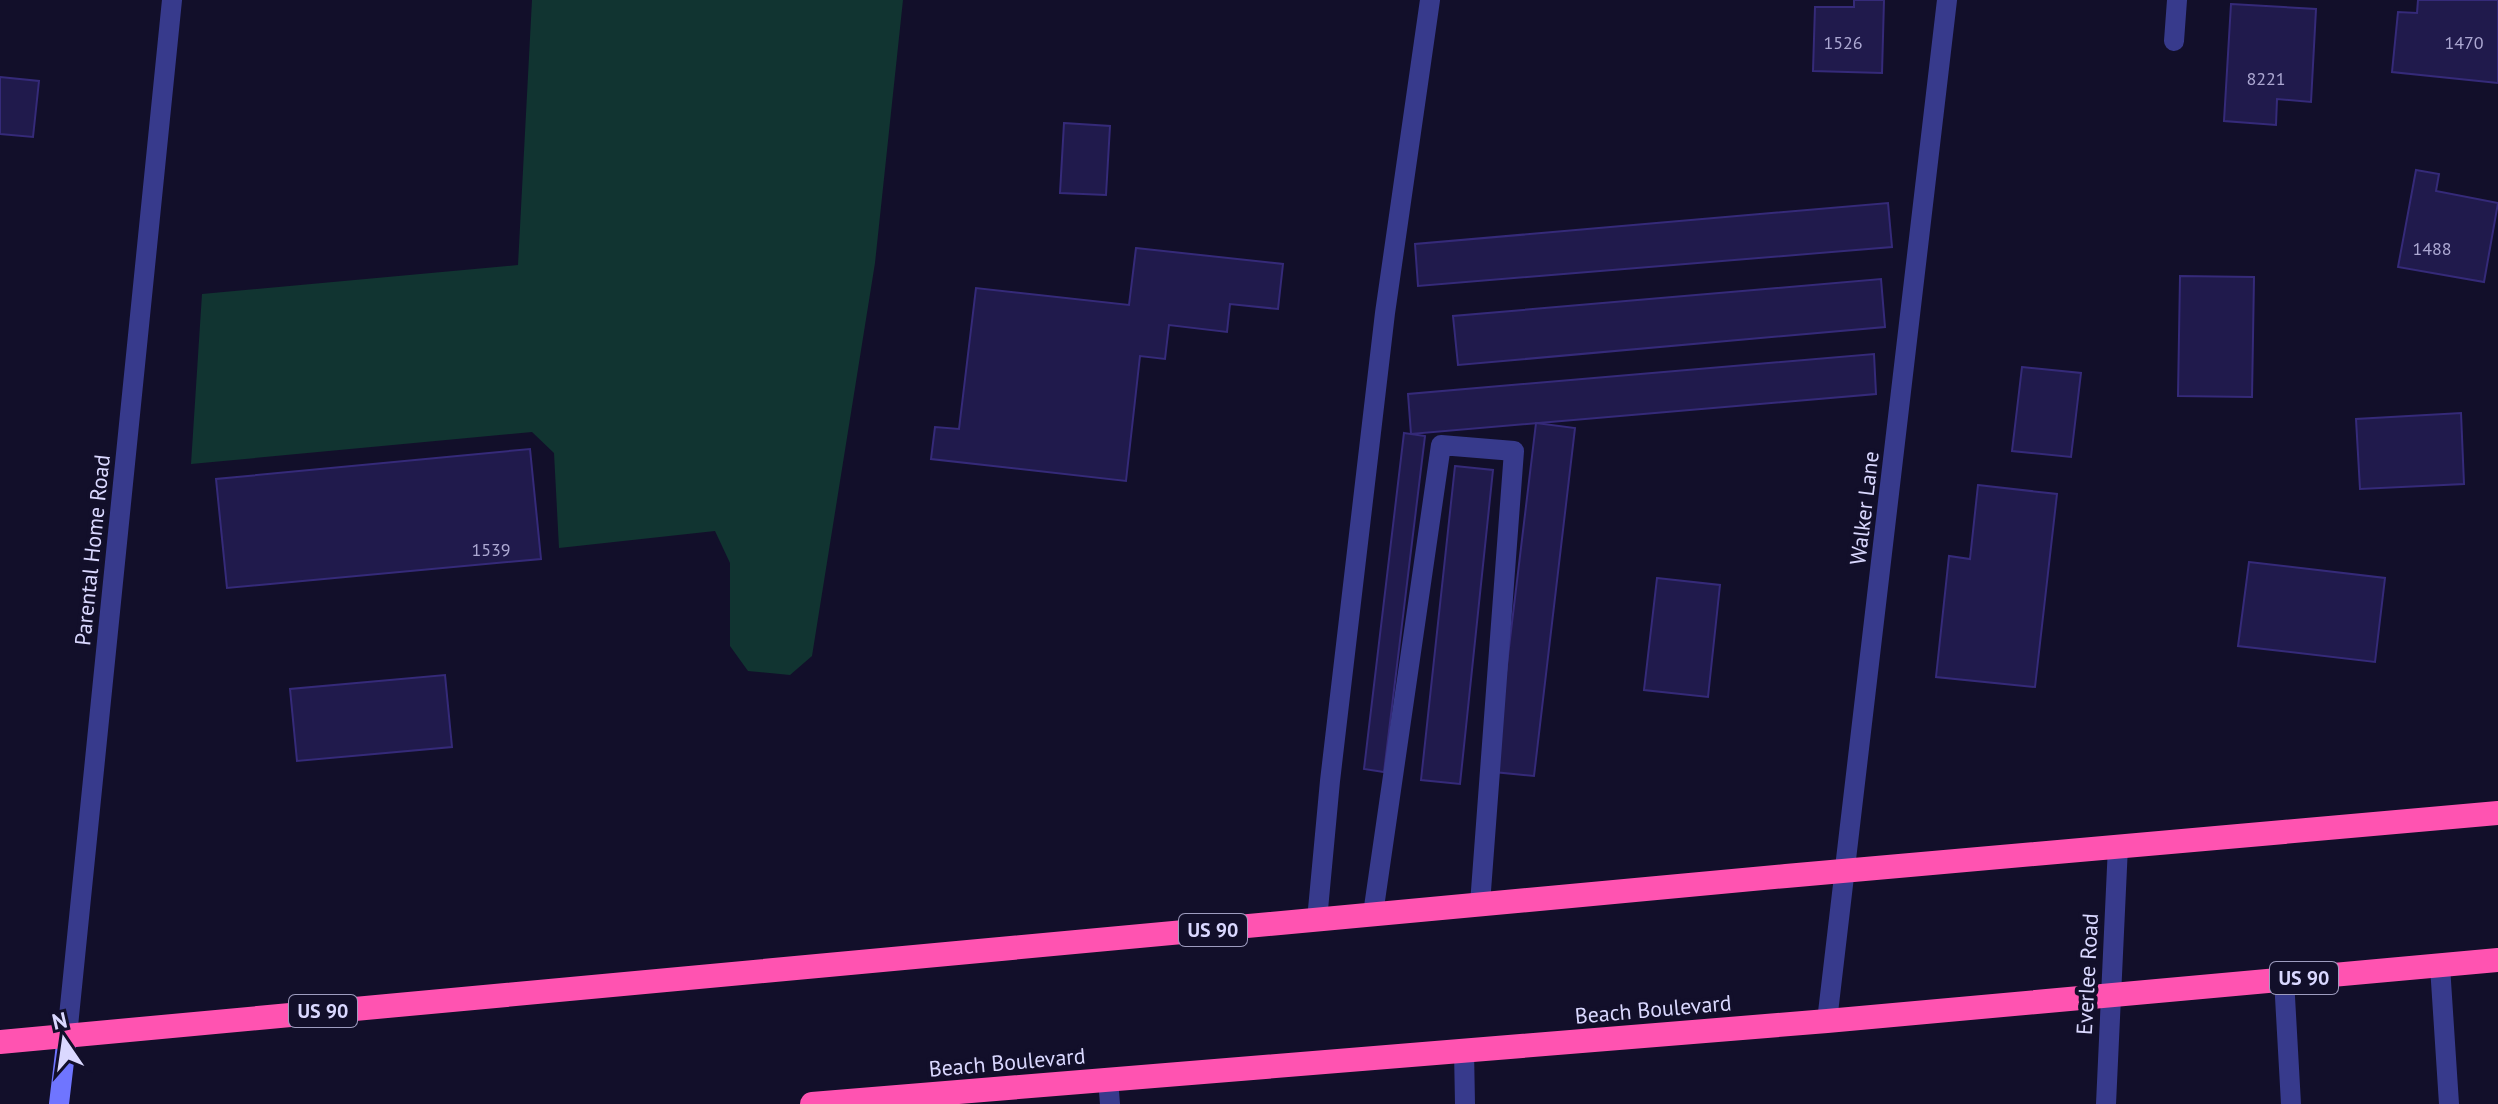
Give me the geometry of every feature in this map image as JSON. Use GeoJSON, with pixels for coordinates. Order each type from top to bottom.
{"type":"FeatureCollection","features":[{"type":"Feature","properties":{"kind":"highway","name":"US 90"},"geometry":{"type":"LineString","coordinates":[[0,1042],[2498,813]]}},
{"type":"Feature","properties":{"kind":"highway","name":"Beach Boulevard"},"geometry":{"type":"LineString","coordinates":[[812,1104],[888,1101],[1108,1079],[1827,1021],[2498,960]]}},
{"type":"Feature","properties":{"kind":"street","name":"Parental Home Road"},"geometry":{"type":"LineString","coordinates":[[59,1104],[172,0]]}},
{"type":"Feature","properties":{"kind":"street"},"geometry":{"type":"LineString","coordinates":[[1317,920],[1385,313],[1430,0]]}},
{"type":"Feature","properties":{"kind":"street","name":"Walker Lane"},"geometry":{"type":"LineString","coordinates":[[1827,1021],[1947,0]]}},
{"type":"Feature","properties":{"kind":"street"},"geometry":{"type":"LineString","coordinates":[[2174,41],[2177,0]]}},
{"type":"Feature","properties":{"kind":"street"},"geometry":{"type":"LineString","coordinates":[[1373,914],[1441,445],[1514,451],[1480,904]]}},
{"type":"Feature","properties":{"kind":"street","name":"Everlee Road"},"geometry":{"type":"LineString","coordinates":[[2106,1104],[2118,846]]}},
{"type":"Feature","properties":{"kind":"street"},"geometry":{"type":"LineString","coordinates":[[2440,966],[2449,1104]]}},
{"type":"Feature","properties":{"kind":"street"},"geometry":{"type":"LineString","coordinates":[[2284,979],[2291,1104]]}},
{"type":"Feature","properties":{"kind":"street"},"geometry":{"type":"LineString","coordinates":[[1464,1050],[1465,1104]]}},
{"type":"Feature","properties":{"kind":"street"},"geometry":{"type":"LineString","coordinates":[[1108,1079],[1110,1104]]}},
{"type":"Feature","properties":{"kind":"green space"},"geometry":{"type":"Polygon","coordinates":[[[532,0],[903,0],[875,263],[812,656],[790,675],[748,671],[730,646],[730,563],[715,531],[559,548],[554,453],[532,432],[191,464],[202,294],[518,265],[532,0]]]}},
{"type":"Feature","properties":{"kind":"building"},"geometry":{"type":"Polygon","coordinates":[[[1854,0],[1884,0],[1882,73],[1813,71],[1815,7],[1854,7],[1854,0]]]}},
{"type":"Feature","properties":{"kind":"building"},"geometry":{"type":"Polygon","coordinates":[[[2418,0],[2498,0],[2498,83],[2392,72],[2398,12],[2417,13],[2418,0]]]}},
{"type":"Feature","properties":{"kind":"building"},"geometry":{"type":"Polygon","coordinates":[[[2231,4],[2316,9],[2311,102],[2277,99],[2276,125],[2224,121],[2231,4]]]}},
{"type":"Feature","properties":{"kind":"building"},"geometry":{"type":"Polygon","coordinates":[[[0,77],[39,81],[33,137],[0,134],[0,77]]]}},
{"type":"Feature","properties":{"kind":"building"},"geometry":{"type":"Polygon","coordinates":[[[1064,123],[1110,126],[1106,195],[1060,193],[1064,123]]]}},
{"type":"Feature","properties":{"kind":"building"},"geometry":{"type":"Polygon","coordinates":[[[2416,170],[2439,174],[2436,191],[2498,203],[2484,282],[2398,267],[2416,170]]]}},
{"type":"Feature","properties":{"kind":"building"},"geometry":{"type":"Polygon","coordinates":[[[1888,203],[1892,247],[1418,286],[1415,244],[1888,203]]]}},
{"type":"Feature","properties":{"kind":"building"},"geometry":{"type":"Polygon","coordinates":[[[1136,248],[1283,264],[1278,309],[1230,304],[1227,332],[1169,325],[1165,359],[1140,356],[1126,481],[931,459],[935,427],[959,429],[976,288],[1129,305],[1136,248]]]}},
{"type":"Feature","properties":{"kind":"building"},"geometry":{"type":"Polygon","coordinates":[[[2180,276],[2254,277],[2252,397],[2178,396],[2180,276]]]}},
{"type":"Feature","properties":{"kind":"building"},"geometry":{"type":"Polygon","coordinates":[[[1881,279],[1885,327],[1458,365],[1453,316],[1881,279]]]}},
{"type":"Feature","properties":{"kind":"building"},"geometry":{"type":"Polygon","coordinates":[[[1874,354],[1876,394],[1411,434],[1408,394],[1874,354]]]}},
{"type":"Feature","properties":{"kind":"building"},"geometry":{"type":"Polygon","coordinates":[[[2022,367],[2081,373],[2071,457],[2012,451],[2022,367]]]}},
{"type":"Feature","properties":{"kind":"building"},"geometry":{"type":"Polygon","coordinates":[[[2461,413],[2464,484],[2360,489],[2356,419],[2461,413]]]}},
{"type":"Feature","properties":{"kind":"building"},"geometry":{"type":"Polygon","coordinates":[[[1536,423],[1575,428],[1534,776],[1494,772],[1536,423]]]}},
{"type":"Feature","properties":{"kind":"building"},"geometry":{"type":"Polygon","coordinates":[[[1404,433],[1425,436],[1384,772],[1364,769],[1404,433]]]}},
{"type":"Feature","properties":{"kind":"building"},"geometry":{"type":"Polygon","coordinates":[[[530,449],[541,559],[227,588],[216,479],[530,449]]]}},
{"type":"Feature","properties":{"kind":"building"},"geometry":{"type":"Polygon","coordinates":[[[1455,466],[1493,470],[1460,784],[1421,780],[1455,466]]]}},
{"type":"Feature","properties":{"kind":"building"},"geometry":{"type":"Polygon","coordinates":[[[1978,485],[2057,494],[2035,687],[1936,677],[1949,556],[1970,559],[1978,485]]]}},
{"type":"Feature","properties":{"kind":"building"},"geometry":{"type":"Polygon","coordinates":[[[2249,562],[2385,578],[2375,662],[2238,646],[2249,562]]]}},
{"type":"Feature","properties":{"kind":"building"},"geometry":{"type":"Polygon","coordinates":[[[1657,578],[1720,585],[1708,697],[1644,690],[1657,578]]]}},
{"type":"Feature","properties":{"kind":"building"},"geometry":{"type":"Polygon","coordinates":[[[445,675],[452,747],[297,761],[290,689],[445,675]]]}}]}
